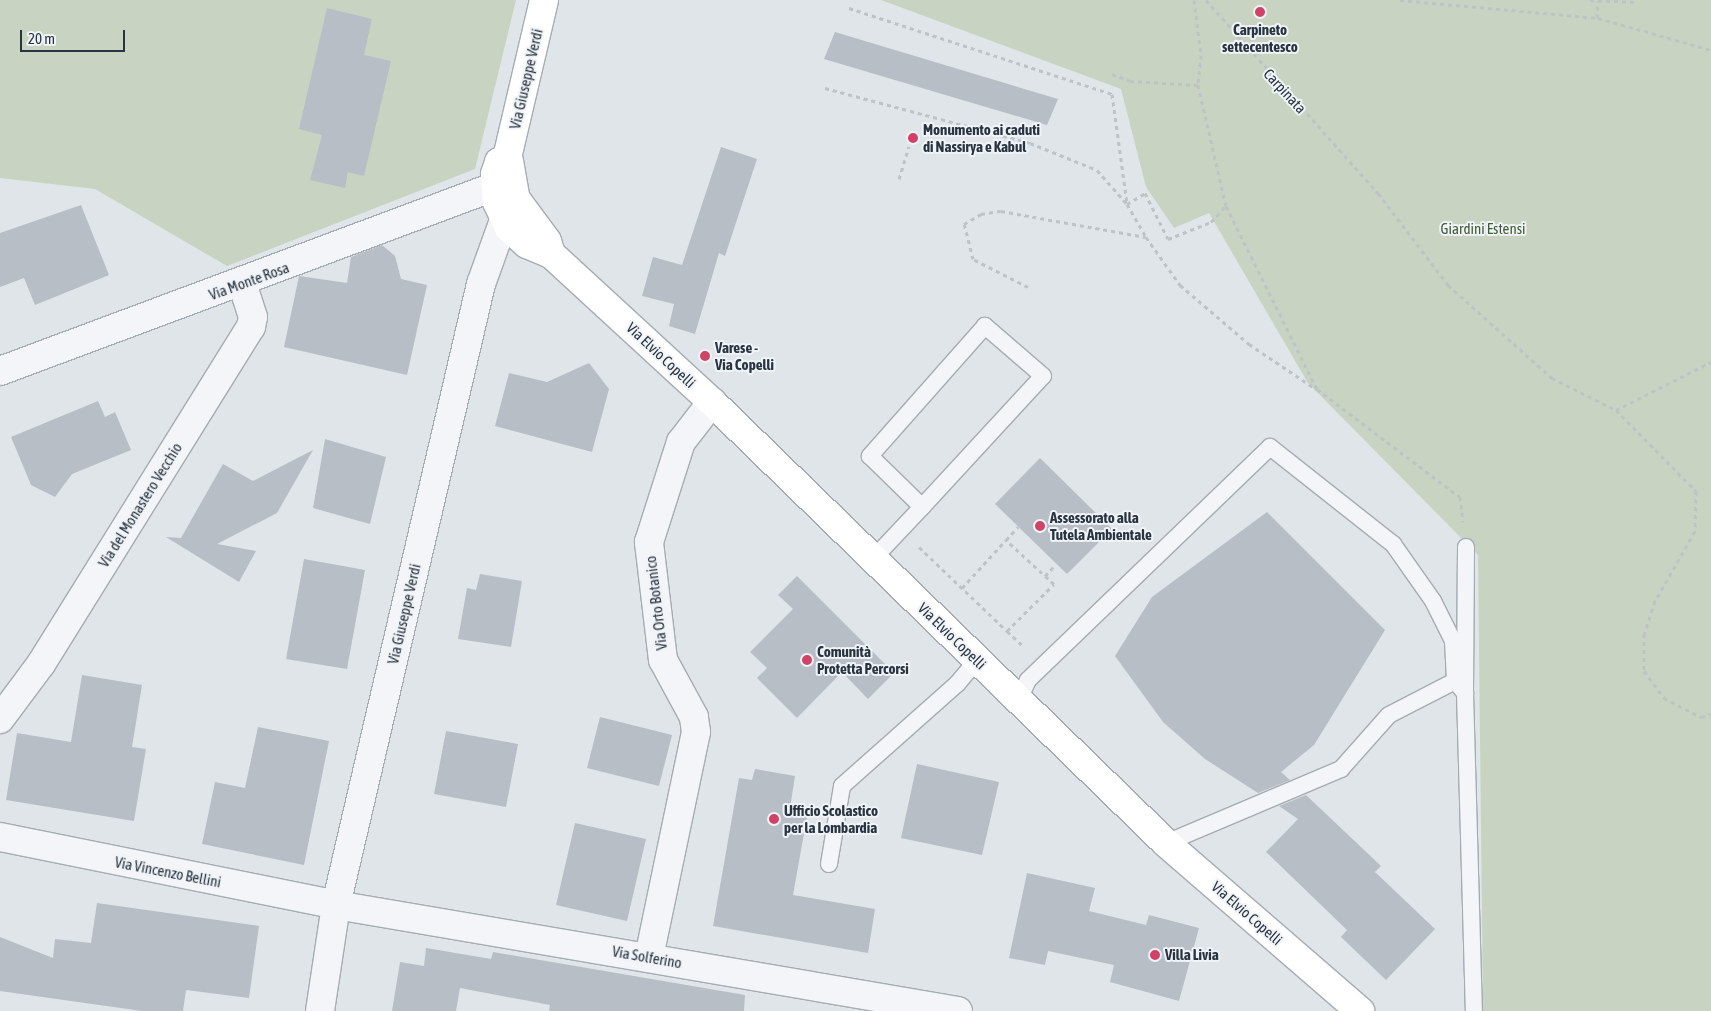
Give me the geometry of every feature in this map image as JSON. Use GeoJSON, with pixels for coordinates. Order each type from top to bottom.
{"type":"FeatureCollection","features":[{"type":"Feature","properties":{"kind":"main road","name":"Via Giuseppe Verdi"},"geometry":{"type":"LineString","coordinates":[[507,158],[544,0]]}},
{"type":"Feature","properties":{"kind":"main road"},"geometry":{"type":"LineString","coordinates":[[504,220],[496,186],[499,162],[507,158]]}},
{"type":"Feature","properties":{"kind":"main road","name":"Via Elvio Copelli"},"geometry":{"type":"LineString","coordinates":[[507,158],[516,199],[547,241],[551,254]]}},
{"type":"Feature","properties":{"kind":"main road","name":"Via Elvio Copelli"},"geometry":{"type":"LineString","coordinates":[[504,220],[527,244],[551,254],[712,402],[1166,843],[1360,1011]]}},
{"type":"Feature","properties":{"kind":"street","name":"Via Monte Rosa"},"geometry":{"type":"LineString","coordinates":[[0,371],[242,284],[496,186]]}},
{"type":"Feature","properties":{"kind":"street","name":"Via Giuseppe Verdi"},"geometry":{"type":"LineString","coordinates":[[320,1011],[336,905],[480,284],[504,220]]}},
{"type":"Feature","properties":{"kind":"street","name":"Via del Monastero Vecchio"},"geometry":{"type":"LineString","coordinates":[[0,719],[41,664],[251,327],[253,317],[242,284]]}},
{"type":"Feature","properties":{"kind":"street","name":"Via Orto Botanico"},"geometry":{"type":"LineString","coordinates":[[649,957],[696,732],[694,717],[662,656],[649,542],[681,442],[712,402]]}},
{"type":"Feature","properties":{"kind":"street","name":"Via Vincenzo Bellini"},"geometry":{"type":"LineString","coordinates":[[0,837],[336,905]]}},
{"type":"Feature","properties":{"kind":"street","name":"Via Solferino"},"geometry":{"type":"LineString","coordinates":[[336,905],[958,1011]]}},
{"type":"Feature","properties":{"kind":"lane"},"geometry":{"type":"LineString","coordinates":[[873,560],[901,530],[1043,376],[985,326],[870,456],[922,507]]}},
{"type":"Feature","properties":{"kind":"lane"},"geometry":{"type":"LineString","coordinates":[[1019,700],[1028,680],[1270,447],[1393,544],[1433,601],[1453,641],[1460,687]]}},
{"type":"Feature","properties":{"kind":"lane"},"geometry":{"type":"LineString","coordinates":[[1466,547],[1460,687],[1474,1011]]}},
{"type":"Feature","properties":{"kind":"lane"},"geometry":{"type":"LineString","coordinates":[[829,864],[842,786],[957,684],[977,660]]}},
{"type":"Feature","properties":{"kind":"lane"},"geometry":{"type":"LineString","coordinates":[[1166,843],[1341,769],[1389,715],[1460,687]]}},
{"type":"Feature","properties":{"kind":"path"},"geometry":{"type":"LineString","coordinates":[[1194,0],[1201,55],[1198,85],[1226,206],[1317,389]]}},
{"type":"Feature","properties":{"kind":"path","name":"Carpinata"},"geometry":{"type":"LineString","coordinates":[[1206,0],[1348,157],[1448,285],[1552,378],[1616,410],[1696,491],[1695,532],[1656,601],[1644,634],[1644,671],[1664,698],[1701,716],[1711,714]]}},
{"type":"Feature","properties":{"kind":"path"},"geometry":{"type":"LineString","coordinates":[[1400,0],[1597,18],[1711,50]]}},
{"type":"Feature","properties":{"kind":"path"},"geometry":{"type":"LineString","coordinates":[[1590,0],[1637,2]]}},
{"type":"Feature","properties":{"kind":"path"},"geometry":{"type":"LineString","coordinates":[[1597,18],[1598,1]]}},
{"type":"Feature","properties":{"kind":"path"},"geometry":{"type":"LineString","coordinates":[[849,8],[1112,94],[1126,204]]}},
{"type":"Feature","properties":{"kind":"path"},"geometry":{"type":"LineString","coordinates":[[1112,74],[1130,81],[1198,85]]}},
{"type":"Feature","properties":{"kind":"path"},"geometry":{"type":"LineString","coordinates":[[825,88],[1030,143],[1097,170],[1126,204],[1146,237],[1180,285],[1249,344],[1317,389],[1460,497],[1466,547]]}},
{"type":"Feature","properties":{"kind":"path"},"geometry":{"type":"LineString","coordinates":[[898,179],[909,146]]}},
{"type":"Feature","properties":{"kind":"path"},"geometry":{"type":"LineString","coordinates":[[1126,204],[1145,193],[1168,239],[1211,222],[1226,206]]}},
{"type":"Feature","properties":{"kind":"path"},"geometry":{"type":"LineString","coordinates":[[1028,287],[973,259],[964,224],[981,214],[1001,210],[1146,237]]}},
{"type":"Feature","properties":{"kind":"path"},"geometry":{"type":"LineString","coordinates":[[1616,410],[1711,362]]}},
{"type":"Feature","properties":{"kind":"path"},"geometry":{"type":"LineString","coordinates":[[962,588],[1018,526]]}},
{"type":"Feature","properties":{"kind":"path"},"geometry":{"type":"LineString","coordinates":[[901,530],[1006,631],[1054,584],[1006,540]]}},
{"type":"Feature","properties":{"kind":"path"},"geometry":{"type":"LineString","coordinates":[[1045,576],[1056,564]]}},
{"type":"Feature","properties":{"kind":"green space"},"geometry":{"type":"Polygon","coordinates":[[[0,0],[516,0],[475,169],[227,266],[95,189],[0,178],[0,0]]]}},
{"type":"Feature","properties":{"kind":"green space","name":"Giardini Estensi"},"geometry":{"type":"Polygon","coordinates":[[[881,0],[1711,0],[1711,1011],[1483,1011],[1478,555],[1308,383],[1209,213],[1174,228],[1146,187],[1121,89],[881,0]]]}},
{"type":"Feature","properties":{"kind":"building"},"geometry":{"type":"Polygon","coordinates":[[[327,8],[372,19],[364,55],[391,61],[364,176],[348,172],[345,188],[310,180],[322,135],[299,129],[327,8]]]}},
{"type":"Feature","properties":{"kind":"building"},"geometry":{"type":"Polygon","coordinates":[[[835,32],[1058,99],[1047,125],[824,59],[835,32]]]}},
{"type":"Feature","properties":{"kind":"building"},"geometry":{"type":"Polygon","coordinates":[[[721,147],[757,159],[725,256],[719,253],[695,334],[669,326],[674,304],[642,296],[653,257],[682,265],[721,147]]]}},
{"type":"Feature","properties":{"kind":"building"},"geometry":{"type":"Polygon","coordinates":[[[81,205],[109,275],[35,305],[24,278],[0,287],[0,233],[81,205]]]}},
{"type":"Feature","properties":{"kind":"building"},"geometry":{"type":"Polygon","coordinates":[[[382,245],[395,256],[401,279],[427,285],[407,375],[284,347],[299,276],[347,283],[351,257],[382,245]]]}},
{"type":"Feature","properties":{"kind":"building"},"geometry":{"type":"Polygon","coordinates":[[[589,363],[609,389],[592,452],[495,426],[509,373],[547,382],[589,363]]]}},
{"type":"Feature","properties":{"kind":"building"},"geometry":{"type":"Polygon","coordinates":[[[98,401],[105,417],[115,412],[131,450],[72,474],[55,497],[31,485],[11,437],[98,401]]]}},
{"type":"Feature","properties":{"kind":"building"},"geometry":{"type":"Polygon","coordinates":[[[325,439],[386,457],[370,524],[313,508],[325,439]]]}},
{"type":"Feature","properties":{"kind":"building"},"geometry":{"type":"Polygon","coordinates":[[[313,450],[277,513],[217,544],[256,551],[239,582],[166,537],[181,538],[223,464],[253,481],[313,450]]]}},
{"type":"Feature","properties":{"kind":"building"},"geometry":{"type":"Polygon","coordinates":[[[1040,458],[1112,529],[1067,574],[995,504],[1040,458]]]}},
{"type":"Feature","properties":{"kind":"building"},"geometry":{"type":"Polygon","coordinates":[[[1267,512],[1385,630],[1314,745],[1281,772],[1290,780],[1258,793],[1205,759],[1163,722],[1115,656],[1152,597],[1267,512]]]}},
{"type":"Feature","properties":{"kind":"building"},"geometry":{"type":"Polygon","coordinates":[[[304,559],[365,570],[347,669],[286,659],[304,559]]]}},
{"type":"Feature","properties":{"kind":"building"},"geometry":{"type":"Polygon","coordinates":[[[480,574],[522,581],[511,647],[458,639],[467,588],[476,590],[480,574]]]}},
{"type":"Feature","properties":{"kind":"building"},"geometry":{"type":"Polygon","coordinates":[[[797,576],[894,673],[868,699],[842,672],[797,718],[757,678],[767,668],[750,652],[793,609],[778,595],[797,576]]]}},
{"type":"Feature","properties":{"kind":"building"},"geometry":{"type":"Polygon","coordinates":[[[82,675],[142,685],[132,747],[146,749],[134,821],[6,800],[17,733],[71,742],[82,675]]]}},
{"type":"Feature","properties":{"kind":"building"},"geometry":{"type":"Polygon","coordinates":[[[600,717],[672,735],[659,786],[587,768],[600,717]]]}},
{"type":"Feature","properties":{"kind":"building"},"geometry":{"type":"Polygon","coordinates":[[[258,727],[329,741],[304,865],[202,844],[215,782],[245,788],[258,727]]]}},
{"type":"Feature","properties":{"kind":"building"},"geometry":{"type":"Polygon","coordinates":[[[446,731],[518,744],[506,807],[434,794],[446,731]]]}},
{"type":"Feature","properties":{"kind":"building"},"geometry":{"type":"Polygon","coordinates":[[[917,764],[999,782],[982,855],[901,838],[917,764]]]}},
{"type":"Feature","properties":{"kind":"building"},"geometry":{"type":"Polygon","coordinates":[[[755,769],[795,776],[790,808],[808,811],[793,895],[875,909],[868,953],[713,926],[739,778],[752,780],[755,769]]]}},
{"type":"Feature","properties":{"kind":"building"},"geometry":{"type":"Polygon","coordinates":[[[1306,795],[1381,866],[1375,872],[1435,929],[1386,980],[1341,937],[1347,930],[1266,852],[1298,819],[1279,806],[1306,795]]]}},
{"type":"Feature","properties":{"kind":"building"},"geometry":{"type":"Polygon","coordinates":[[[575,823],[646,839],[627,921],[556,905],[575,823]]]}},
{"type":"Feature","properties":{"kind":"building"},"geometry":{"type":"Polygon","coordinates":[[[1027,873],[1095,888],[1089,911],[1146,925],[1149,915],[1199,928],[1179,1001],[1110,982],[1114,965],[1048,951],[1045,965],[1009,958],[1027,873]]]}},
{"type":"Feature","properties":{"kind":"building"},"geometry":{"type":"Polygon","coordinates":[[[97,903],[259,926],[249,998],[186,990],[183,1011],[142,1011],[0,991],[0,937],[53,958],[55,939],[91,943],[97,903]]]}},
{"type":"Feature","properties":{"kind":"building"},"geometry":{"type":"Polygon","coordinates":[[[426,948],[491,959],[493,952],[745,995],[744,1011],[549,1011],[550,1005],[460,988],[456,1011],[392,1011],[400,962],[424,966],[426,948]]]}},
{"type":"Feature","properties":{"kind":"place","name":"Carpineto settecentesco"},"geometry":{"type":"Point","coordinates":[1260,12]}},
{"type":"Feature","properties":{"kind":"place","name":"Monumento ai caduti di Nassirya e Kabul"},"geometry":{"type":"Point","coordinates":[913,138]}},
{"type":"Feature","properties":{"kind":"place","name":"Varese - Via Copelli"},"geometry":{"type":"Point","coordinates":[705,356]}},
{"type":"Feature","properties":{"kind":"place","name":"Assessorato alla Tutela Ambientale"},"geometry":{"type":"Point","coordinates":[1040,526]}},
{"type":"Feature","properties":{"kind":"place","name":"Comunità Protetta Percorsi"},"geometry":{"type":"Point","coordinates":[807,660]}},
{"type":"Feature","properties":{"kind":"place","name":"Ufficio Scolastico per la Lombardia"},"geometry":{"type":"Point","coordinates":[774,819]}},
{"type":"Feature","properties":{"kind":"place","name":"Villa Livia"},"geometry":{"type":"Point","coordinates":[1155,955]}}]}
